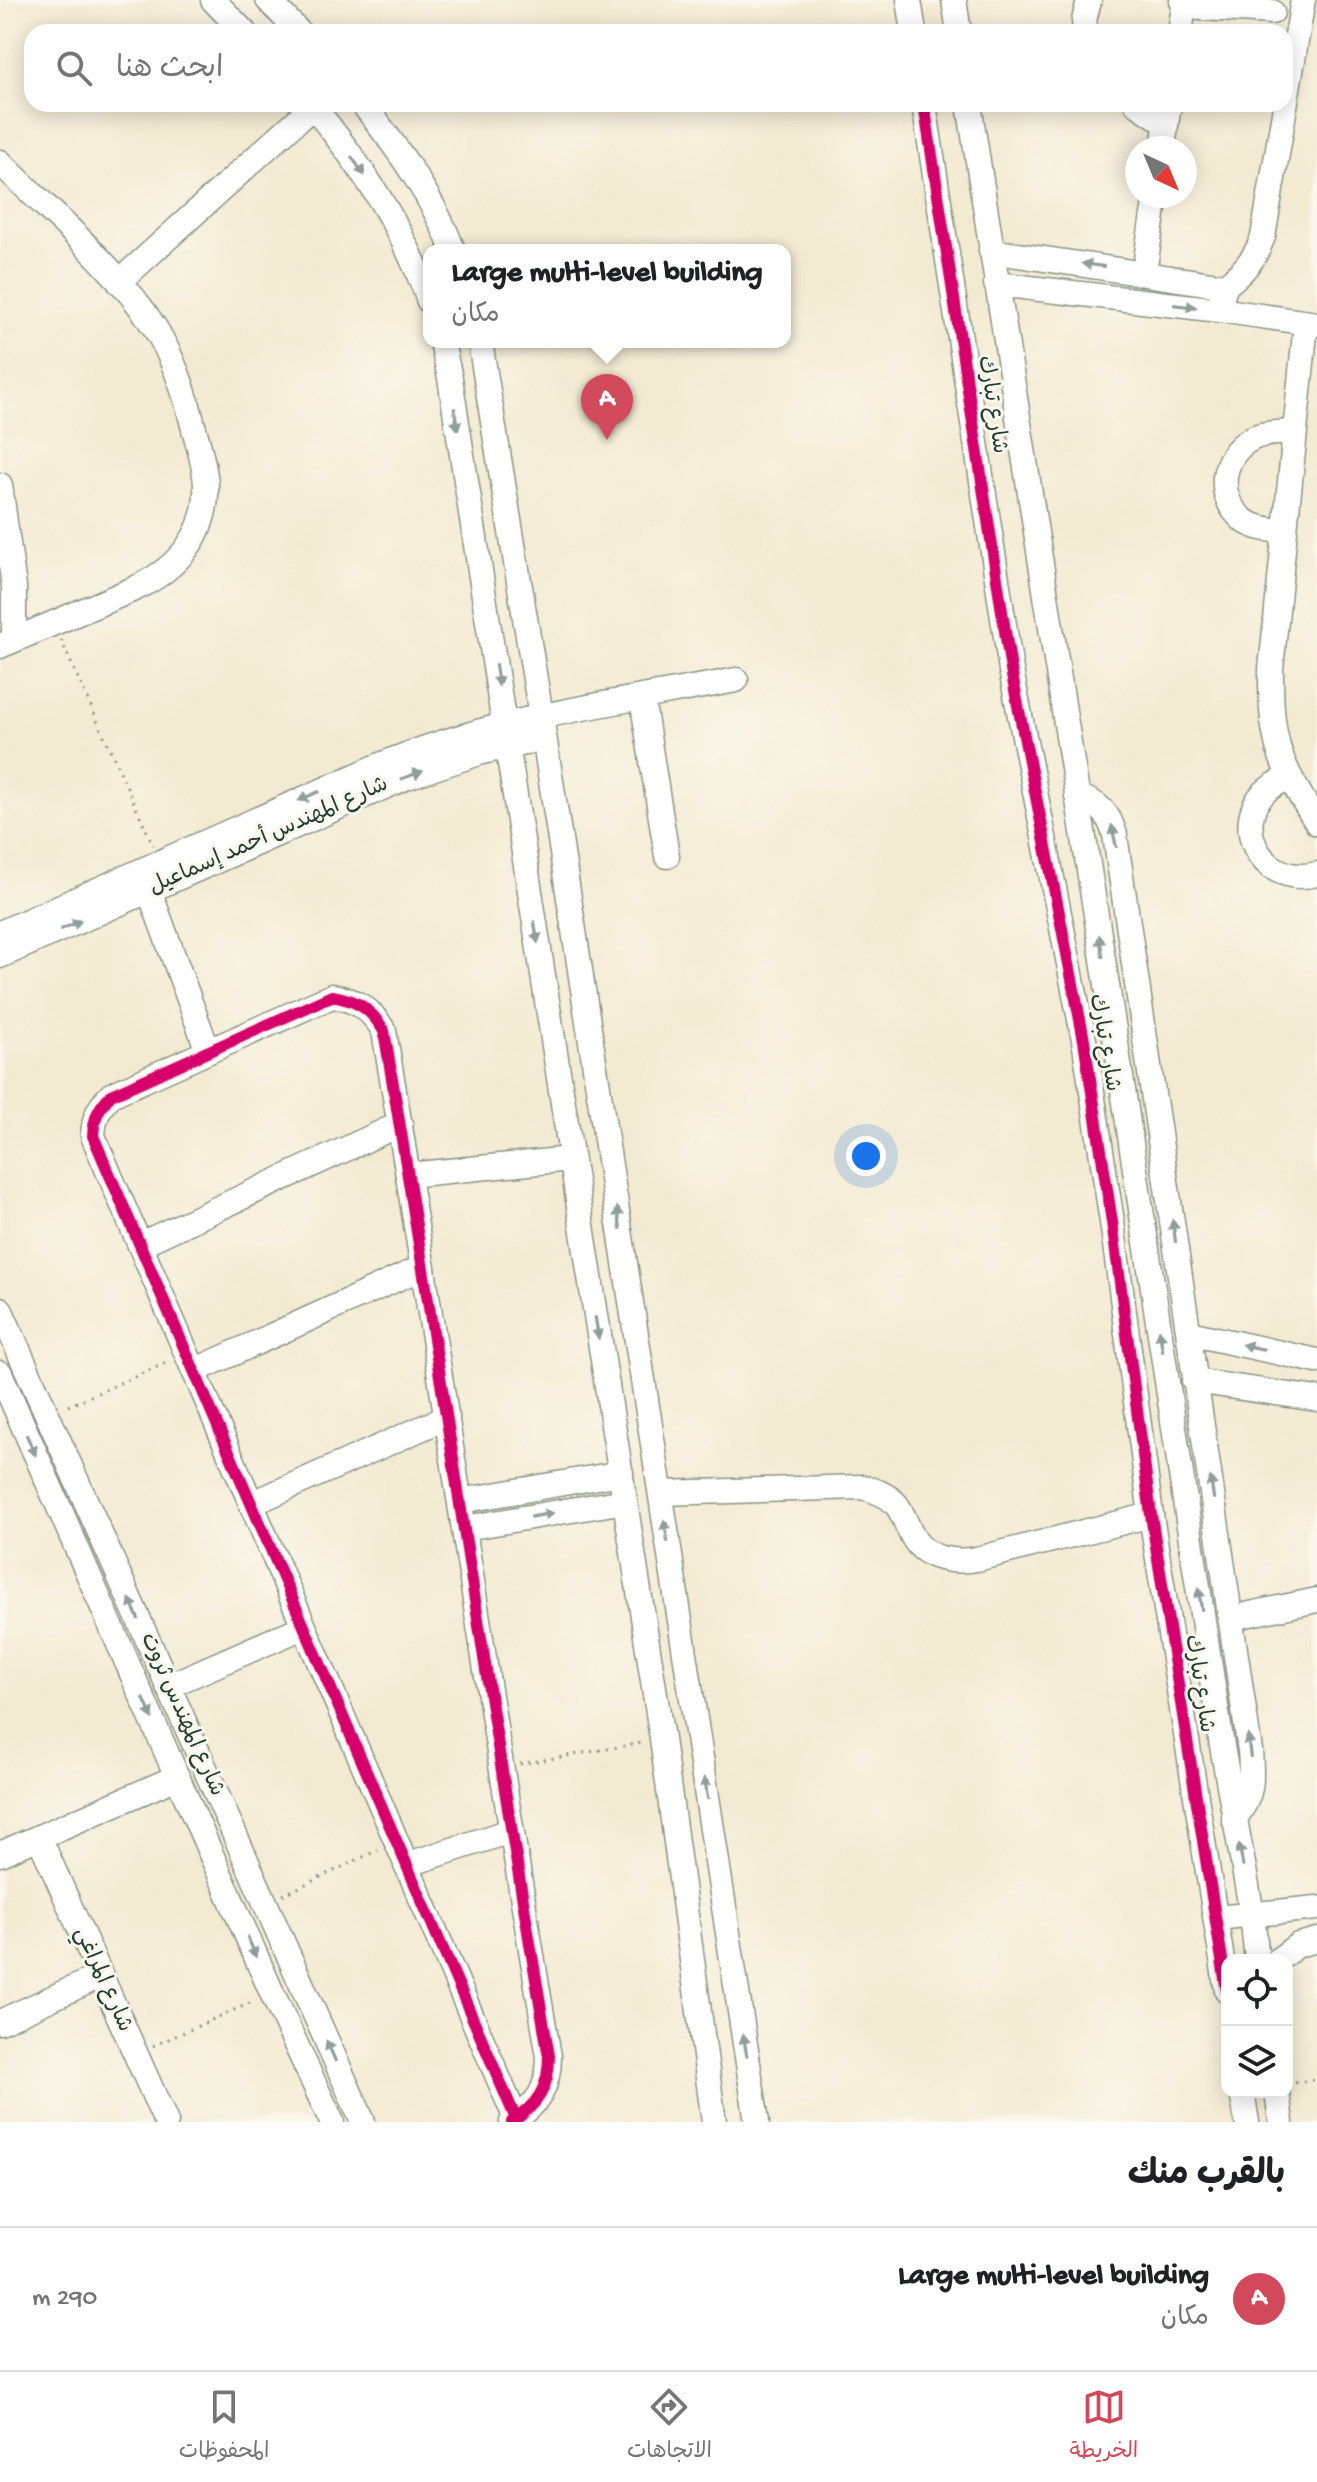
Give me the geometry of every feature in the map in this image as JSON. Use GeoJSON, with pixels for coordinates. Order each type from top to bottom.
{"type":"FeatureCollection","features":[{"type":"Feature","properties":{"kind":"street"},"geometry":{"type":"LineString","coordinates":[[213,0],[236,24]]}},
{"type":"Feature","properties":{"kind":"street"},"geometry":{"type":"LineString","coordinates":[[268,0],[291,24]]}},
{"type":"Feature","properties":{"kind":"street"},"geometry":{"type":"LineString","coordinates":[[909,0],[913,24]]}},
{"type":"Feature","properties":{"kind":"street"},"geometry":{"type":"LineString","coordinates":[[954,0],[958,24]]}},
{"type":"Feature","properties":{"kind":"street"},"geometry":{"type":"LineString","coordinates":[[1085,24],[1089,0]]}},
{"type":"Feature","properties":{"kind":"street"},"geometry":{"type":"LineString","coordinates":[[1293,59],[1303,0]]}},
{"type":"Feature","properties":{"kind":"street"},"geometry":{"type":"LineString","coordinates":[[1181,24],[1183,3],[1272,12]]}},
{"type":"Feature","properties":{"kind":"street"},"geometry":{"type":"LineString","coordinates":[[119,282],[304,112]]}},
{"type":"Feature","properties":{"kind":"street"},"geometry":{"type":"LineString","coordinates":[[317,112],[386,209],[412,257],[423,285]]}},
{"type":"Feature","properties":{"kind":"street"},"geometry":{"type":"LineString","coordinates":[[369,112],[416,178],[450,244]]}},
{"type":"Feature","properties":{"kind":"street","name":"شارع تبارك"},"geometry":{"type":"LineString","coordinates":[[925,112],[1011,670],[1084,1040],[1151,1515],[1221,1954]]}},
{"type":"Feature","properties":{"kind":"street","name":"شارع تبارك"},"geometry":{"type":"LineString","coordinates":[[970,112],[1256,1954]]}},
{"type":"Feature","properties":{"kind":"street"},"geometry":{"type":"LineString","coordinates":[[1219,310],[1225,286],[1250,263],[1263,237],[1284,112]]}},
{"type":"Feature","properties":{"kind":"street"},"geometry":{"type":"LineString","coordinates":[[1165,136],[1168,114]]}},
{"type":"Feature","properties":{"kind":"street"},"geometry":{"type":"LineString","coordinates":[[2,169],[63,221],[119,282],[155,328],[185,393],[206,485],[204,507],[193,538],[173,566],[145,584],[7,643]]}},
{"type":"Feature","properties":{"kind":"street"},"geometry":{"type":"LineString","coordinates":[[1144,272],[1154,208]]}},
{"type":"Feature","properties":{"kind":"street"},"geometry":{"type":"LineString","coordinates":[[991,251],[1225,286]]}},
{"type":"Feature","properties":{"kind":"street"},"geometry":{"type":"LineString","coordinates":[[996,284],[1311,324],[1294,432],[1271,669],[1271,710],[1276,741],[1290,778],[1317,823]]}},
{"type":"Feature","properties":{"kind":"street"},"geometry":{"type":"LineString","coordinates":[[443,348],[662,1739],[714,2122]]}},
{"type":"Feature","properties":{"kind":"street"},"geometry":{"type":"LineString","coordinates":[[481,348],[625,1258],[757,2122]]}},
{"type":"Feature","properties":{"kind":"street"},"geometry":{"type":"LineString","coordinates":[[1284,531],[1264,529],[1243,521],[1228,503],[1223,480],[1235,450],[1254,437],[1294,432]]}},
{"type":"Feature","properties":{"kind":"street"},"geometry":{"type":"LineString","coordinates":[[0,485],[14,587],[7,643]]}},
{"type":"Feature","properties":{"kind":"street","name":"شارع المهندس أحمد إسماعيل"},"geometry":{"type":"LineString","coordinates":[[0,956],[506,736],[642,698],[736,680]]}},
{"type":"Feature","properties":{"kind":"street"},"geometry":{"type":"LineString","coordinates":[[642,698],[667,856]]}},
{"type":"Feature","properties":{"kind":"street","name":"شارع المهندس أحمد إسماعيل"},"geometry":{"type":"LineString","coordinates":[[0,933],[402,755],[453,738],[506,736]]}},
{"type":"Feature","properties":{"kind":"street"},"geometry":{"type":"LineString","coordinates":[[1290,778],[1271,786],[1257,802],[1251,823],[1253,844],[1264,862],[1281,874],[1302,878],[1317,874]]}},
{"type":"Feature","properties":{"kind":"street"},"geometry":{"type":"LineString","coordinates":[[1077,796],[1103,809],[1115,835],[1252,1779],[1247,1802],[1234,1819]]}},
{"type":"Feature","properties":{"kind":"street"},"geometry":{"type":"LineString","coordinates":[[149,890],[208,1051]]}},
{"type":"Feature","properties":{"kind":"street"},"geometry":{"type":"LineString","coordinates":[[332,996],[348,998],[363,1006],[376,1017],[384,1031],[465,1528],[510,1831],[549,2056],[549,2075],[543,2092],[514,2121],[141,1244],[97,1150],[93,1120],[100,1106],[111,1095],[208,1051],[332,996]]}},
{"type":"Feature","properties":{"kind":"street"},"geometry":{"type":"LineString","coordinates":[[141,1244],[400,1124]]}},
{"type":"Feature","properties":{"kind":"street"},"geometry":{"type":"LineString","coordinates":[[408,1175],[570,1159]]}},
{"type":"Feature","properties":{"kind":"street"},"geometry":{"type":"LineString","coordinates":[[586,1262],[625,1258]]}},
{"type":"Feature","properties":{"kind":"street"},"geometry":{"type":"LineString","coordinates":[[190,1362],[423,1267]]}},
{"type":"Feature","properties":{"kind":"street","name":"شارع المهندس ثروت"},"geometry":{"type":"LineString","coordinates":[[0,1309],[363,2122]]}},
{"type":"Feature","properties":{"kind":"street"},"geometry":{"type":"LineString","coordinates":[[1189,1333],[1317,1361]]}},
{"type":"Feature","properties":{"kind":"street","name":"شارع المهندس ثروت"},"geometry":{"type":"LineString","coordinates":[[1,1379],[332,2122]]}},
{"type":"Feature","properties":{"kind":"street"},"geometry":{"type":"LineString","coordinates":[[1194,1381],[1317,1399]]}},
{"type":"Feature","properties":{"kind":"street"},"geometry":{"type":"LineString","coordinates":[[251,1504],[447,1417]]}},
{"type":"Feature","properties":{"kind":"street"},"geometry":{"type":"LineString","coordinates":[[460,1501],[621,1473]]}},
{"type":"Feature","properties":{"kind":"street"},"geometry":{"type":"LineString","coordinates":[[661,1493],[862,1487],[875,1490],[897,1505],[923,1549],[954,1561],[977,1559],[1151,1515]]}},
{"type":"Feature","properties":{"kind":"street"},"geometry":{"type":"LineString","coordinates":[[465,1528],[625,1501]]}},
{"type":"Feature","properties":{"kind":"street"},"geometry":{"type":"LineString","coordinates":[[1231,1618],[1317,1600]]}},
{"type":"Feature","properties":{"kind":"street"},"geometry":{"type":"LineString","coordinates":[[168,1686],[303,1627]]}},
{"type":"Feature","properties":{"kind":"street"},"geometry":{"type":"LineString","coordinates":[[162,1742],[188,1731]]}},
{"type":"Feature","properties":{"kind":"street"},"geometry":{"type":"LineString","coordinates":[[0,1854],[177,1777]]}},
{"type":"Feature","properties":{"kind":"street"},"geometry":{"type":"LineString","coordinates":[[406,1865],[510,1831]]}},
{"type":"Feature","properties":{"kind":"street","name":"شارع المراغي"},"geometry":{"type":"LineString","coordinates":[[39,1837],[135,2054],[159,2120]]}},
{"type":"Feature","properties":{"kind":"street"},"geometry":{"type":"LineString","coordinates":[[1216,1918],[1317,1908]]}},
{"type":"Feature","properties":{"kind":"street"},"geometry":{"type":"LineString","coordinates":[[1286,1954],[1298,1945],[1317,1940]]}},
{"type":"Feature","properties":{"kind":"street"},"geometry":{"type":"LineString","coordinates":[[0,2022],[100,1976]]}},
{"type":"Feature","properties":{"kind":"street"},"geometry":{"type":"LineString","coordinates":[[1243,2098],[1247,2122]]}},
{"type":"Feature","properties":{"kind":"street"},"geometry":{"type":"LineString","coordinates":[[1278,2098],[1281,2122]]}},
{"type":"Feature","properties":{"kind":"path"},"geometry":{"type":"LineString","coordinates":[[53,622],[160,861]]}},
{"type":"Feature","properties":{"kind":"path"},"geometry":{"type":"LineString","coordinates":[[68,1406],[190,1362]]}},
{"type":"Feature","properties":{"kind":"path"},"geometry":{"type":"LineString","coordinates":[[501,1768],[662,1739]]}},
{"type":"Feature","properties":{"kind":"path"},"geometry":{"type":"LineString","coordinates":[[265,1904],[395,1842]]}},
{"type":"Feature","properties":{"kind":"path"},"geometry":{"type":"LineString","coordinates":[[135,2054],[272,1993]]}},
{"type":"Feature","properties":{"kind":"path"},"geometry":{"type":"LineString","coordinates":[[1293,2084],[1317,2079]]}},
{"type":"Feature","properties":{"kind":"cycle path"},"geometry":{"type":"LineString","coordinates":[[925,112],[1011,670],[1084,1040],[1151,1515],[1221,1954]]}},
{"type":"Feature","properties":{"kind":"cycle path"},"geometry":{"type":"LineString","coordinates":[[512,2122],[521,2115],[529,2109],[540,2094],[547,2077],[549,2056],[384,1031],[362,1007],[332,996],[111,1095],[98,1114],[93,1136],[516,2119]]}},
{"type":"Feature","properties":{"kind":"place","name":"Large multi-level building"},"geometry":{"type":"Point","coordinates":[607,440]}}]}
